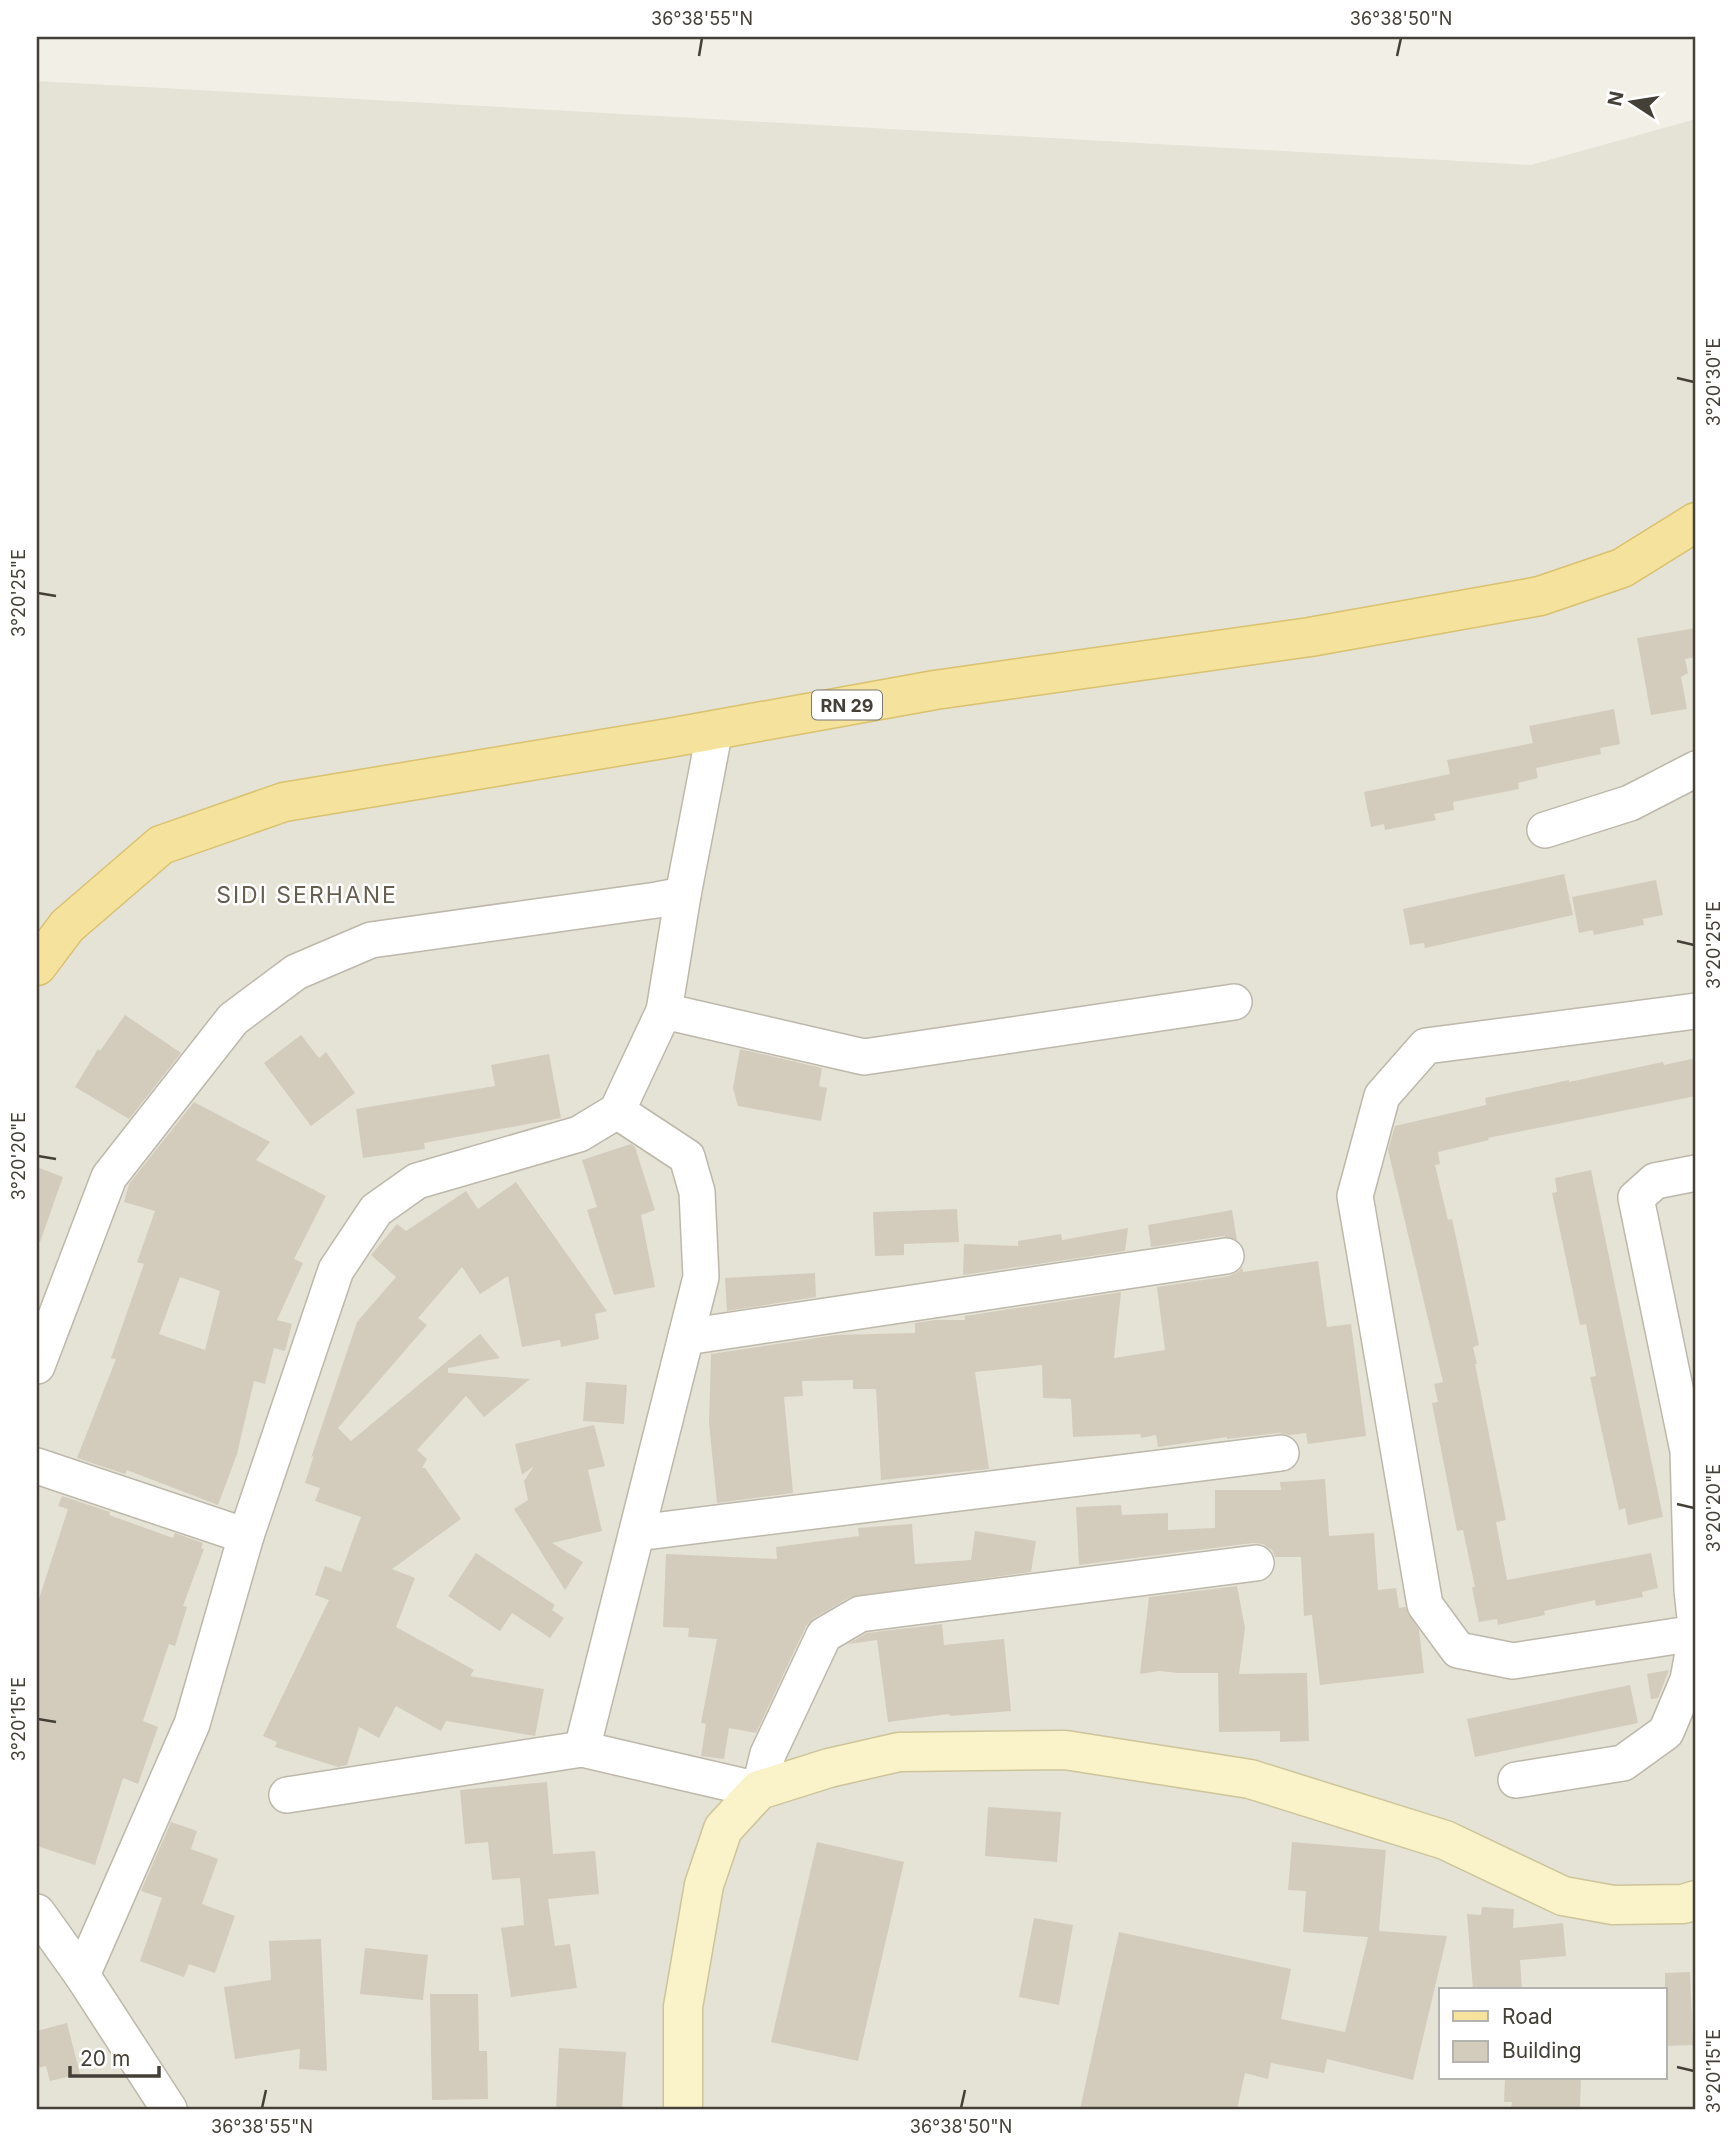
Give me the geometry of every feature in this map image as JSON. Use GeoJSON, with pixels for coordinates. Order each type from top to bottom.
{"type":"FeatureCollection","features":[{"type":"Feature","properties":{"kind":"main road","name":"RN 29"},"geometry":{"type":"LineString","coordinates":[[37,966],[67,926],[160,845],[285,802],[935,690],[1310,637],[1541,596],[1622,568],[1696,522]]}},
{"type":"Feature","properties":{"kind":"main road"},"geometry":{"type":"LineString","coordinates":[[683,2109],[682,2007],[704,1885],[723,1829],[760,1790],[829,1768],[899,1752],[1065,1750],[1250,1779],[1445,1840],[1563,1896],[1613,1905],[1683,1904],[1696,1900]]}},
{"type":"Feature","properties":{"kind":"street"},"geometry":{"type":"LineString","coordinates":[[82,1975],[192,1724],[246,1536],[336,1270],[376,1210],[417,1181],[579,1134],[617,1111],[664,1010],[715,729]]}},
{"type":"Feature","properties":{"kind":"street"},"geometry":{"type":"LineString","coordinates":[[1545,830],[1630,803],[1696,769]]}},
{"type":"Feature","properties":{"kind":"street"},"geometry":{"type":"LineString","coordinates":[[37,1366],[108,1177],[233,1019],[296,972],[371,940],[683,895]]}},
{"type":"Feature","properties":{"kind":"street"},"geometry":{"type":"LineString","coordinates":[[664,1010],[864,1057],[1234,1002]]}},
{"type":"Feature","properties":{"kind":"street"},"geometry":{"type":"LineString","coordinates":[[1516,1780],[1623,1763],[1666,1732],[1688,1680],[1696,1634],[1513,1661],[1458,1650],[1425,1605],[1355,1196],[1382,1096],[1426,1046],[1696,1011]]}},
{"type":"Feature","properties":{"kind":"street"},"geometry":{"type":"LineString","coordinates":[[582,1749],[701,1277],[697,1192],[687,1157],[617,1111]]}},
{"type":"Feature","properties":{"kind":"street"},"geometry":{"type":"LineString","coordinates":[[1696,1173],[1656,1181],[1636,1198],[1688,1451],[1692,1590],[1696,1627]]}},
{"type":"Feature","properties":{"kind":"street"},"geometry":{"type":"LineString","coordinates":[[686,1336],[1226,1256]]}},
{"type":"Feature","properties":{"kind":"street"},"geometry":{"type":"LineString","coordinates":[[637,1533],[1281,1453]]}},
{"type":"Feature","properties":{"kind":"street"},"geometry":{"type":"LineString","coordinates":[[37,1466],[246,1536]]}},
{"type":"Feature","properties":{"kind":"street"},"geometry":{"type":"LineString","coordinates":[[287,1795],[582,1749],[760,1790],[768,1754],[824,1635],[860,1614],[1256,1563]]}},
{"type":"Feature","properties":{"kind":"street"},"geometry":{"type":"LineString","coordinates":[[37,1912],[82,1975],[169,2109]]}},
{"type":"Feature","properties":{"kind":"shaded area"},"geometry":{"type":"Polygon","coordinates":[[[37,81],[1531,165],[1696,119],[1696,2109],[37,2109],[37,81]]]}},
{"type":"Feature","properties":{"kind":"building"},"geometry":{"type":"Polygon","coordinates":[[[1696,628],[1696,657],[1685,659],[1688,673],[1681,677],[1687,709],[1651,715],[1637,638],[1696,628]]]}},
{"type":"Feature","properties":{"kind":"building"},"geometry":{"type":"Polygon","coordinates":[[[1614,709],[1620,744],[1600,748],[1601,754],[1536,768],[1538,778],[1518,783],[1519,789],[1453,802],[1454,810],[1434,814],[1436,820],[1385,830],[1384,824],[1371,827],[1364,792],[1450,774],[1447,760],[1533,743],[1529,726],[1614,709]]]}},
{"type":"Feature","properties":{"kind":"building"},"geometry":{"type":"Polygon","coordinates":[[[1564,874],[1573,915],[1425,948],[1424,943],[1410,945],[1403,909],[1564,874]]]}},
{"type":"Feature","properties":{"kind":"building"},"geometry":{"type":"Polygon","coordinates":[[[1656,880],[1663,915],[1643,919],[1644,925],[1594,935],[1593,930],[1579,933],[1572,897],[1656,880]]]}},
{"type":"Feature","properties":{"kind":"building"},"geometry":{"type":"Polygon","coordinates":[[[125,1015],[181,1053],[129,1119],[75,1087],[98,1049],[100,1051],[125,1015]]]}},
{"type":"Feature","properties":{"kind":"building"},"geometry":{"type":"Polygon","coordinates":[[[301,1035],[319,1058],[326,1052],[355,1093],[311,1126],[264,1063],[301,1035]]]}},
{"type":"Feature","properties":{"kind":"building"},"geometry":{"type":"Polygon","coordinates":[[[740,1049],[822,1068],[819,1086],[827,1088],[821,1121],[738,1106],[733,1088],[740,1049]]]}},
{"type":"Feature","properties":{"kind":"building"},"geometry":{"type":"Polygon","coordinates":[[[549,1054],[561,1118],[424,1143],[425,1149],[363,1158],[356,1109],[495,1086],[491,1065],[549,1054]]]}},
{"type":"Feature","properties":{"kind":"building"},"geometry":{"type":"Polygon","coordinates":[[[1696,1058],[1696,1096],[1488,1138],[1489,1140],[1438,1152],[1440,1164],[1435,1165],[1448,1220],[1452,1219],[1479,1345],[1473,1347],[1475,1364],[1506,1520],[1496,1522],[1507,1580],[1651,1553],[1658,1588],[1642,1592],[1643,1597],[1596,1606],[1595,1600],[1498,1625],[1497,1619],[1479,1622],[1463,1530],[1457,1531],[1432,1403],[1438,1402],[1434,1384],[1443,1382],[1388,1150],[1395,1126],[1486,1105],[1485,1098],[1663,1062],[1664,1065],[1696,1058]]]}},
{"type":"Feature","properties":{"kind":"building"},"geometry":{"type":"Polygon","coordinates":[[[194,1102],[270,1142],[256,1160],[326,1196],[294,1259],[303,1263],[277,1320],[292,1324],[285,1351],[274,1348],[265,1384],[254,1381],[237,1454],[218,1505],[127,1470],[125,1474],[77,1458],[116,1359],[111,1358],[144,1264],[137,1262],[155,1211],[124,1202],[129,1184],[194,1102]],[[180,1277],[159,1334],[205,1350],[220,1291],[180,1277]]]}},
{"type":"Feature","properties":{"kind":"building"},"geometry":{"type":"Polygon","coordinates":[[[631,1144],[635,1147],[655,1210],[641,1215],[655,1287],[614,1295],[587,1210],[597,1207],[582,1160],[631,1144]]]}},
{"type":"Feature","properties":{"kind":"building"},"geometry":{"type":"Polygon","coordinates":[[[37,1167],[63,1177],[40,1242],[37,1242],[37,1167]]]}},
{"type":"Feature","properties":{"kind":"building"},"geometry":{"type":"Polygon","coordinates":[[[1591,1170],[1663,1517],[1628,1525],[1625,1508],[1619,1510],[1590,1377],[1596,1376],[1586,1324],[1580,1325],[1552,1193],[1557,1192],[1555,1178],[1591,1170]]]}},
{"type":"Feature","properties":{"kind":"building"},"geometry":{"type":"Polygon","coordinates":[[[516,1182],[607,1311],[595,1314],[599,1339],[561,1347],[560,1340],[522,1347],[508,1276],[480,1294],[462,1267],[418,1318],[427,1325],[338,1428],[351,1441],[480,1334],[500,1358],[448,1368],[448,1373],[530,1379],[484,1417],[466,1396],[417,1450],[427,1459],[422,1468],[425,1468],[461,1519],[392,1569],[415,1578],[396,1627],[474,1670],[470,1676],[544,1689],[535,1736],[446,1721],[441,1731],[396,1706],[379,1738],[359,1727],[347,1765],[338,1767],[275,1747],[277,1742],[263,1736],[329,1600],[315,1595],[325,1566],[341,1572],[361,1517],[315,1501],[320,1488],[305,1483],[357,1322],[396,1277],[371,1255],[397,1224],[406,1231],[466,1191],[478,1209],[516,1182]]]}},
{"type":"Feature","properties":{"kind":"building"},"geometry":{"type":"Polygon","coordinates":[[[957,1209],[959,1242],[904,1244],[904,1255],[875,1256],[873,1212],[957,1209]]]}},
{"type":"Feature","properties":{"kind":"building"},"geometry":{"type":"Polygon","coordinates":[[[1232,1210],[1237,1240],[1223,1236],[1151,1247],[1148,1225],[1232,1210]]]}},
{"type":"Feature","properties":{"kind":"building"},"geometry":{"type":"Polygon","coordinates":[[[1128,1228],[1125,1251],[963,1275],[964,1244],[1018,1246],[1018,1241],[1061,1234],[1062,1240],[1128,1228]]]}},
{"type":"Feature","properties":{"kind":"building"},"geometry":{"type":"Polygon","coordinates":[[[1318,1261],[1327,1327],[1351,1324],[1366,1436],[1308,1444],[1306,1433],[1279,1433],[1158,1447],[1156,1435],[1141,1438],[1140,1434],[1073,1437],[1071,1399],[1043,1398],[1042,1365],[975,1372],[989,1469],[881,1480],[876,1389],[853,1389],[853,1380],[802,1381],[803,1396],[784,1397],[793,1493],[717,1503],[709,1423],[711,1354],[836,1335],[915,1333],[915,1323],[965,1320],[965,1316],[1121,1292],[1114,1358],[1165,1350],[1157,1287],[1229,1276],[1242,1267],[1243,1272],[1318,1261]]]}},
{"type":"Feature","properties":{"kind":"building"},"geometry":{"type":"Polygon","coordinates":[[[815,1273],[816,1297],[727,1311],[725,1278],[815,1273]]]}},
{"type":"Feature","properties":{"kind":"building"},"geometry":{"type":"Polygon","coordinates":[[[586,1382],[627,1385],[624,1424],[583,1421],[586,1382]]]}},
{"type":"Feature","properties":{"kind":"building"},"geometry":{"type":"Polygon","coordinates":[[[594,1425],[605,1466],[588,1470],[602,1531],[552,1543],[583,1562],[565,1590],[514,1509],[528,1500],[524,1481],[534,1466],[522,1475],[515,1444],[594,1425]]]}},
{"type":"Feature","properties":{"kind":"building"},"geometry":{"type":"Polygon","coordinates":[[[1325,1479],[1329,1536],[1374,1533],[1378,1590],[1396,1588],[1399,1608],[1405,1607],[1419,1630],[1424,1673],[1320,1685],[1312,1615],[1304,1616],[1301,1557],[1275,1557],[1272,1550],[1263,1544],[1253,1543],[1079,1565],[1076,1507],[1121,1505],[1122,1515],[1168,1513],[1168,1530],[1215,1528],[1215,1490],[1281,1490],[1280,1482],[1325,1479]]]}},
{"type":"Feature","properties":{"kind":"building"},"geometry":{"type":"Polygon","coordinates":[[[62,1496],[173,1538],[175,1533],[203,1543],[201,1548],[204,1549],[183,1606],[187,1607],[175,1646],[169,1644],[143,1721],[158,1727],[138,1784],[123,1778],[95,1865],[37,1846],[37,1605],[68,1509],[58,1506],[62,1496]]]}},
{"type":"Feature","properties":{"kind":"building"},"geometry":{"type":"Polygon","coordinates":[[[912,1524],[915,1564],[971,1560],[975,1531],[1036,1541],[1031,1572],[850,1597],[814,1618],[806,1626],[756,1733],[729,1728],[724,1759],[701,1756],[706,1724],[701,1723],[717,1639],[688,1637],[689,1628],[663,1627],[666,1554],[777,1559],[776,1547],[859,1536],[858,1528],[912,1524]]]}},
{"type":"Feature","properties":{"kind":"building"},"geometry":{"type":"Polygon","coordinates":[[[476,1553],[555,1605],[552,1610],[564,1618],[550,1638],[512,1613],[500,1631],[448,1596],[476,1553]]]}},
{"type":"Feature","properties":{"kind":"building"},"geometry":{"type":"Polygon","coordinates":[[[1237,1586],[1245,1628],[1239,1674],[1307,1673],[1309,1741],[1280,1742],[1280,1731],[1219,1732],[1218,1673],[1159,1671],[1140,1674],[1149,1597],[1237,1586]]]}},
{"type":"Feature","properties":{"kind":"building"},"geometry":{"type":"Polygon","coordinates":[[[942,1624],[944,1645],[1004,1639],[1011,1711],[949,1714],[888,1722],[877,1640],[848,1644],[867,1633],[942,1624]]]}},
{"type":"Feature","properties":{"kind":"building"},"geometry":{"type":"Polygon","coordinates":[[[1669,1670],[1658,1698],[1651,1699],[1647,1674],[1669,1670]]]}},
{"type":"Feature","properties":{"kind":"building"},"geometry":{"type":"Polygon","coordinates":[[[1630,1685],[1638,1723],[1475,1757],[1467,1719],[1630,1685]]]}},
{"type":"Feature","properties":{"kind":"building"},"geometry":{"type":"Polygon","coordinates":[[[547,1782],[553,1854],[595,1851],[599,1894],[548,1899],[555,1946],[570,1944],[577,1988],[511,1997],[501,1928],[524,1925],[520,1878],[492,1880],[488,1842],[465,1844],[460,1790],[547,1782]]]}},
{"type":"Feature","properties":{"kind":"building"},"geometry":{"type":"Polygon","coordinates":[[[988,1807],[1061,1812],[1057,1862],[985,1856],[988,1807]]]}},
{"type":"Feature","properties":{"kind":"building"},"geometry":{"type":"Polygon","coordinates":[[[171,1822],[197,1831],[191,1849],[218,1859],[202,1904],[235,1916],[215,1973],[189,1964],[184,1977],[140,1961],[162,1898],[141,1891],[171,1822]]]}},
{"type":"Feature","properties":{"kind":"building"},"geometry":{"type":"Polygon","coordinates":[[[817,1842],[904,1862],[858,2061],[771,2042],[817,1842]]]}},
{"type":"Feature","properties":{"kind":"building"},"geometry":{"type":"Polygon","coordinates":[[[1292,1842],[1386,1850],[1379,1931],[1447,1936],[1413,2080],[1327,2059],[1324,2073],[1271,2063],[1268,2079],[1245,2073],[1237,2109],[1080,2109],[1119,1932],[1291,1969],[1281,2019],[1345,2032],[1368,1937],[1303,1932],[1306,1891],[1288,1890],[1292,1842]]]}},
{"type":"Feature","properties":{"kind":"building"},"geometry":{"type":"Polygon","coordinates":[[[1482,1907],[1514,1909],[1513,1928],[1563,1923],[1566,1956],[1520,1960],[1522,1988],[1473,1988],[1467,1914],[1481,1915],[1482,1907]]]}},
{"type":"Feature","properties":{"kind":"building"},"geometry":{"type":"Polygon","coordinates":[[[1034,1918],[1073,1925],[1059,2005],[1019,1997],[1034,1918]]]}},
{"type":"Feature","properties":{"kind":"building"},"geometry":{"type":"Polygon","coordinates":[[[321,1939],[327,2071],[299,2069],[300,2049],[235,2059],[224,1987],[271,1980],[269,1941],[321,1939]]]}},
{"type":"Feature","properties":{"kind":"building"},"geometry":{"type":"Polygon","coordinates":[[[365,1948],[428,1955],[423,2000],[360,1994],[365,1948]]]}},
{"type":"Feature","properties":{"kind":"building"},"geometry":{"type":"Polygon","coordinates":[[[1690,1972],[1693,2045],[1666,2046],[1665,1973],[1690,1972]]]}},
{"type":"Feature","properties":{"kind":"building"},"geometry":{"type":"Polygon","coordinates":[[[430,1994],[478,1994],[479,2051],[487,2051],[488,2099],[432,2100],[430,1994]]]}},
{"type":"Feature","properties":{"kind":"building"},"geometry":{"type":"Polygon","coordinates":[[[67,2023],[80,2074],[50,2081],[46,2066],[37,2068],[37,2031],[67,2023]]]}},
{"type":"Feature","properties":{"kind":"building"},"geometry":{"type":"Polygon","coordinates":[[[559,2048],[626,2052],[622,2109],[556,2109],[559,2048]]]}},
{"type":"Feature","properties":{"kind":"building"},"geometry":{"type":"Polygon","coordinates":[[[1505,2080],[1581,2080],[1580,2109],[1511,2109],[1512,2102],[1504,2102],[1505,2080]]]}},
{"type":"Feature","properties":{"kind":"district","name":"SIDI SERHANE"},"geometry":{"type":"Point","coordinates":[307,895]}}]}
